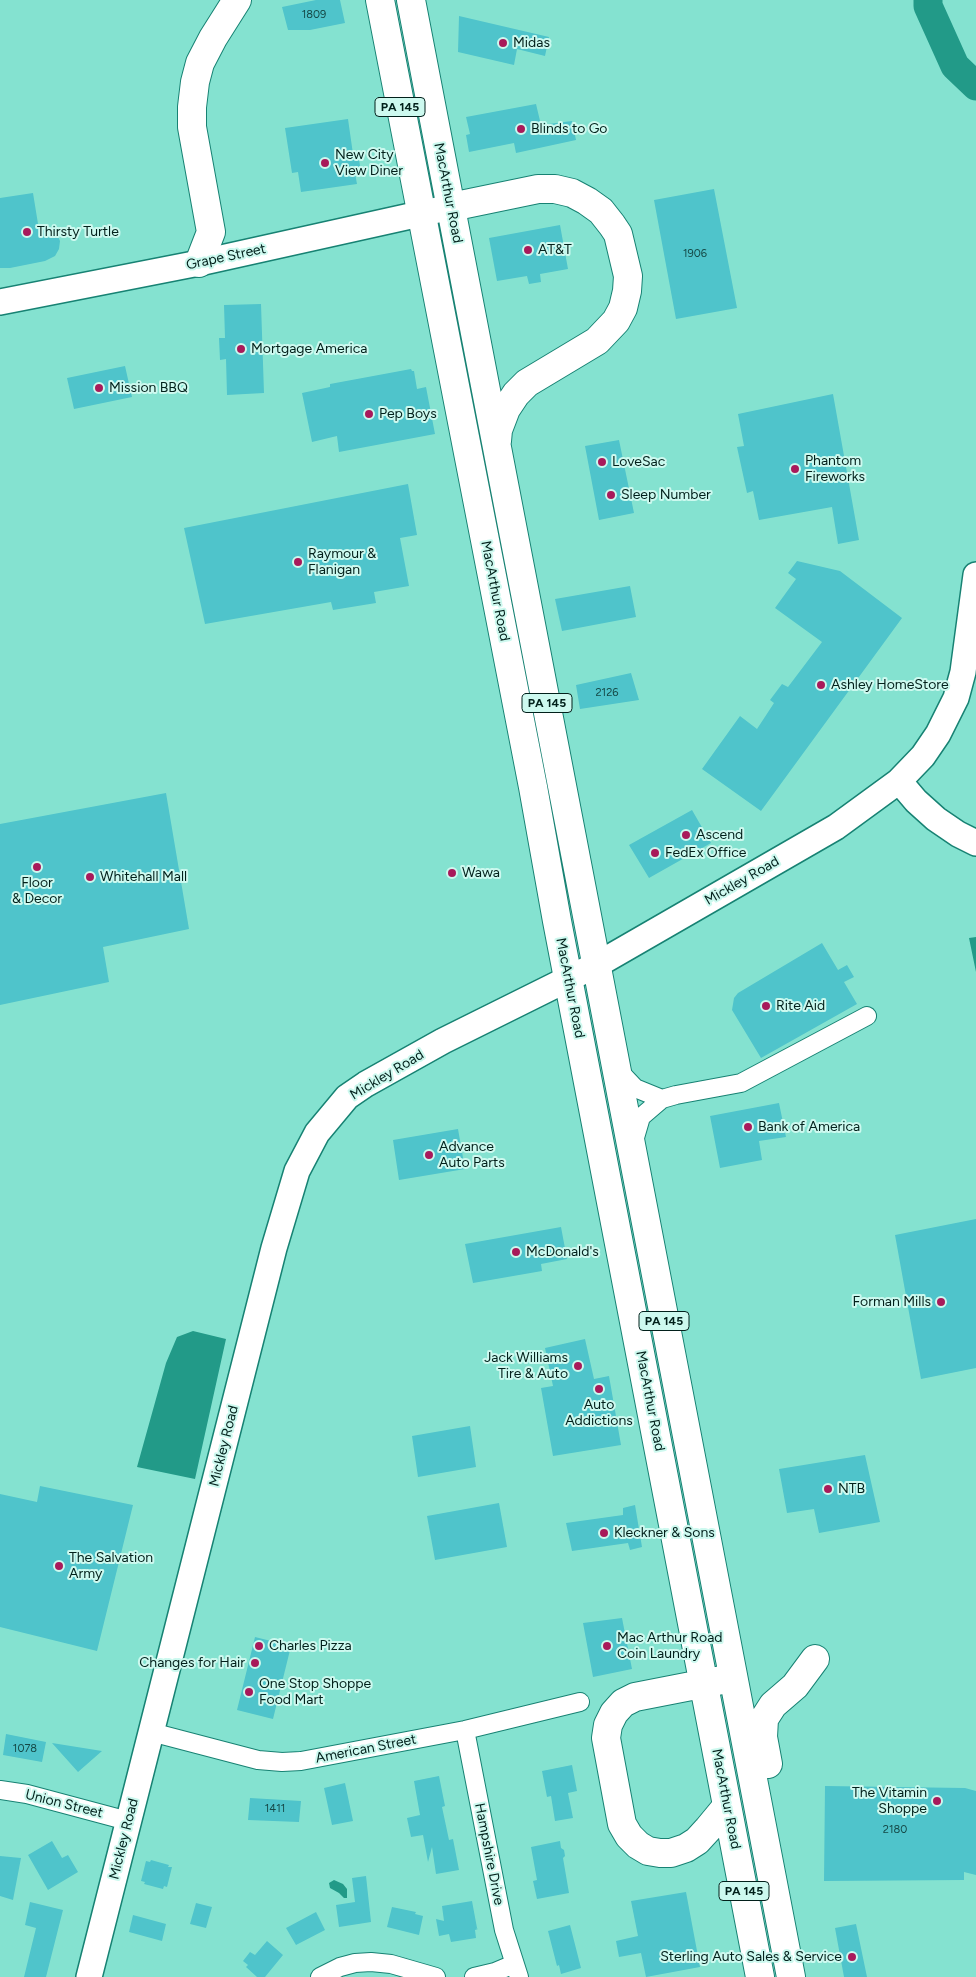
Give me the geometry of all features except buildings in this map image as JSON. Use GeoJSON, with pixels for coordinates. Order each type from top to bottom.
{"type":"FeatureCollection","features":[{"type":"Feature","properties":{"kind":"highway"},"geometry":{"type":"LineString","coordinates":[[199,263],[211,232],[192,127],[195,82],[200,63],[213,38],[238,0]]}},
{"type":"Feature","properties":{"kind":"highway","name":"MacArthur Road"},"geometry":{"type":"LineString","coordinates":[[380,0],[420,214],[509,661],[568,979],[760,1977]]}},
{"type":"Feature","properties":{"kind":"highway","name":"MacArthur Road"},"geometry":{"type":"LineString","coordinates":[[412,0],[791,1977]]}},
{"type":"Feature","properties":{"kind":"highway"},"geometry":{"type":"LineString","coordinates":[[451,207],[538,189],[556,189],[572,193],[594,206],[612,224],[618,234],[628,276],[623,308],[616,321],[596,341],[528,382],[516,394],[506,409],[498,430],[496,443]]}},
{"type":"Feature","properties":{"kind":"highway"},"geometry":{"type":"LineString","coordinates":[[760,1813],[770,1794],[771,1777],[763,1737],[764,1719],[773,1706],[795,1686],[815,1659]]}},
{"type":"Feature","properties":{"kind":"highway"},"geometry":{"type":"LineString","coordinates":[[727,1806],[697,1841],[686,1848],[672,1853],[654,1852],[638,1845],[628,1836],[622,1824],[606,1738],[608,1725],[614,1712],[623,1703],[635,1697],[735,1677]]}},
{"type":"Feature","properties":{"kind":"street","name":"Grape Street"},"geometry":{"type":"LineString","coordinates":[[0,302],[199,263],[451,207]]}},
{"type":"Feature","properties":{"kind":"street","name":"Mickley Road"},"geometry":{"type":"LineString","coordinates":[[89,1977],[274,1248],[297,1171],[317,1133],[347,1098],[366,1084],[443,1041],[597,964],[836,827],[899,781],[923,756],[938,734],[956,698],[963,672],[976,575]]}},
{"type":"Feature","properties":{"kind":"street"},"geometry":{"type":"LineString","coordinates":[[899,781],[916,801],[936,819],[958,834],[976,843]]}},
{"type":"Feature","properties":{"kind":"street"},"geometry":{"type":"LineString","coordinates":[[632,1151],[640,1117],[662,1099],[741,1083],[867,1016]]}},
{"type":"Feature","properties":{"kind":"street"},"geometry":{"type":"LineString","coordinates":[[616,1068],[635,1088],[662,1099]]}},
{"type":"Feature","properties":{"kind":"street","name":"American Street"},"geometry":{"type":"LineString","coordinates":[[150,1732],[258,1760],[301,1761],[465,1730],[580,1702]]}},
{"type":"Feature","properties":{"kind":"street","name":"Hampshire Drive"},"geometry":{"type":"LineString","coordinates":[[465,1730],[504,1930],[516,1970]]}},
{"type":"Feature","properties":{"kind":"street","name":"Union Street"},"geometry":{"type":"LineString","coordinates":[[0,1790],[27,1794],[128,1821]]}},
{"type":"Feature","properties":{"kind":"street"},"geometry":{"type":"LineString","coordinates":[[320,1977],[340,1967],[355,1963],[371,1962],[390,1964],[436,1977]]}},
{"type":"Feature","properties":{"kind":"street"},"geometry":{"type":"LineString","coordinates":[[474,1977],[516,1970]]}},
{"type":"Feature","properties":{"kind":"shaded area"},"geometry":{"type":"Polygon","coordinates":[[[976,937],[976,972],[969,938],[976,937]]]}},
{"type":"Feature","properties":{"kind":"shaded area"},"geometry":{"type":"Polygon","coordinates":[[[193,1331],[226,1339],[195,1479],[137,1467],[166,1363],[177,1337],[193,1331]]]}},
{"type":"Feature","properties":{"kind":"shaded area"},"geometry":{"type":"Polygon","coordinates":[[[334,1880],[343,1884],[347,1889],[347,1898],[344,1898],[330,1888],[329,1883],[334,1880]]]}},
{"type":"Feature","properties":{"kind":"waterway"},"geometry":{"type":"LineString","coordinates":[[928,0],[928,6],[955,66],[976,86]]}},
{"type":"Feature","properties":{"kind":"place","name":"Midas"},"geometry":{"type":"Point","coordinates":[503,43]}},
{"type":"Feature","properties":{"kind":"place","name":"Blinds to Go"},"geometry":{"type":"Point","coordinates":[521,129]}},
{"type":"Feature","properties":{"kind":"place","name":"New City View Diner"},"geometry":{"type":"Point","coordinates":[325,163]}},
{"type":"Feature","properties":{"kind":"place","name":"Thirsty Turtle"},"geometry":{"type":"Point","coordinates":[27,232]}},
{"type":"Feature","properties":{"kind":"place","name":"AT&T"},"geometry":{"type":"Point","coordinates":[528,250]}},
{"type":"Feature","properties":{"kind":"place","name":"Mortgage America"},"geometry":{"type":"Point","coordinates":[241,349]}},
{"type":"Feature","properties":{"kind":"place","name":"Mission BBQ"},"geometry":{"type":"Point","coordinates":[99,388]}},
{"type":"Feature","properties":{"kind":"place","name":"Pep Boys"},"geometry":{"type":"Point","coordinates":[369,414]}},
{"type":"Feature","properties":{"kind":"place","name":"LoveSac"},"geometry":{"type":"Point","coordinates":[602,462]}},
{"type":"Feature","properties":{"kind":"place","name":"Phantom Fireworks"},"geometry":{"type":"Point","coordinates":[795,469]}},
{"type":"Feature","properties":{"kind":"place","name":"Sleep Number"},"geometry":{"type":"Point","coordinates":[611,495]}},
{"type":"Feature","properties":{"kind":"place","name":"Raymour & Flanigan"},"geometry":{"type":"Point","coordinates":[298,562]}},
{"type":"Feature","properties":{"kind":"place","name":"Ashley HomeStore"},"geometry":{"type":"Point","coordinates":[821,685]}},
{"type":"Feature","properties":{"kind":"place","name":"Ascend"},"geometry":{"type":"Point","coordinates":[686,835]}},
{"type":"Feature","properties":{"kind":"place","name":"FedEx Office"},"geometry":{"type":"Point","coordinates":[655,853]}},
{"type":"Feature","properties":{"kind":"place","name":"Floor & Decor"},"geometry":{"type":"Point","coordinates":[37,867]}},
{"type":"Feature","properties":{"kind":"place","name":"Wawa"},"geometry":{"type":"Point","coordinates":[452,873]}},
{"type":"Feature","properties":{"kind":"place","name":"Whitehall Mall"},"geometry":{"type":"Point","coordinates":[90,877]}},
{"type":"Feature","properties":{"kind":"place","name":"Rite Aid"},"geometry":{"type":"Point","coordinates":[766,1006]}},
{"type":"Feature","properties":{"kind":"place","name":"Bank of America"},"geometry":{"type":"Point","coordinates":[748,1127]}},
{"type":"Feature","properties":{"kind":"place","name":"Advance Auto Parts"},"geometry":{"type":"Point","coordinates":[429,1155]}},
{"type":"Feature","properties":{"kind":"place","name":"McDonald's"},"geometry":{"type":"Point","coordinates":[516,1252]}},
{"type":"Feature","properties":{"kind":"place","name":"Forman Mills"},"geometry":{"type":"Point","coordinates":[941,1302]}},
{"type":"Feature","properties":{"kind":"place","name":"Jack Williams Tire & Auto"},"geometry":{"type":"Point","coordinates":[578,1366]}},
{"type":"Feature","properties":{"kind":"place","name":"Auto Addictions"},"geometry":{"type":"Point","coordinates":[599,1389]}},
{"type":"Feature","properties":{"kind":"place","name":"NTB"},"geometry":{"type":"Point","coordinates":[828,1489]}},
{"type":"Feature","properties":{"kind":"place","name":"Kleckner & Sons"},"geometry":{"type":"Point","coordinates":[604,1533]}},
{"type":"Feature","properties":{"kind":"place","name":"The Salvation Army"},"geometry":{"type":"Point","coordinates":[59,1566]}},
{"type":"Feature","properties":{"kind":"place","name":"Charles Pizza"},"geometry":{"type":"Point","coordinates":[259,1646]}},
{"type":"Feature","properties":{"kind":"place","name":"Mac Arthur Road Coin Laundry"},"geometry":{"type":"Point","coordinates":[607,1646]}},
{"type":"Feature","properties":{"kind":"place","name":"Changes for Hair"},"geometry":{"type":"Point","coordinates":[255,1663]}},
{"type":"Feature","properties":{"kind":"place","name":"One Stop Shoppe Food Mart"},"geometry":{"type":"Point","coordinates":[249,1692]}},
{"type":"Feature","properties":{"kind":"place","name":"The Vitamin Shoppe"},"geometry":{"type":"Point","coordinates":[937,1801]}},
{"type":"Feature","properties":{"kind":"place","name":"Sterling Auto Sales & Service"},"geometry":{"type":"Point","coordinates":[852,1957]}}]}
